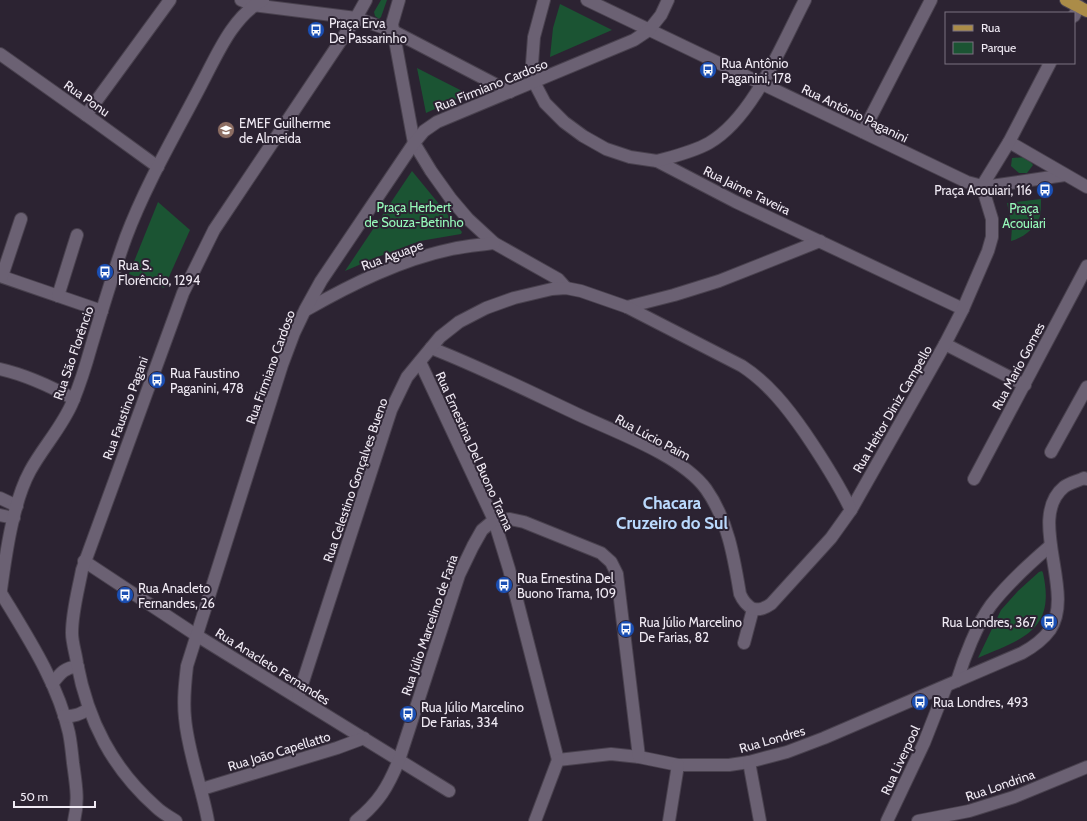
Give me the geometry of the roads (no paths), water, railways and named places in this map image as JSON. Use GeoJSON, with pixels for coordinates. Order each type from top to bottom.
{"type":"FeatureCollection","features":[{"type":"Feature","properties":{"kind":"main road"},"geometry":{"type":"LineString","coordinates":[[1066,0],[1080,11]]}},
{"type":"Feature","properties":{"kind":"street"},"geometry":{"type":"LineString","coordinates":[[86,115],[170,0]]}},
{"type":"Feature","properties":{"kind":"street"},"geometry":{"type":"LineString","coordinates":[[241,0],[356,18],[393,32],[510,92]]}},
{"type":"Feature","properties":{"kind":"street","name":"Rua Faustino Pagani"},"geometry":{"type":"LineString","coordinates":[[176,821],[157,808],[131,782],[114,761],[89,709],[82,686],[72,634],[75,604],[84,561],[183,293],[201,254],[214,230],[356,18],[366,0]]}},
{"type":"Feature","properties":{"kind":"street"},"geometry":{"type":"LineString","coordinates":[[399,0],[392,24],[414,143],[451,199],[468,219],[494,242],[558,278],[566,288]]}},
{"type":"Feature","properties":{"kind":"street"},"geometry":{"type":"LineString","coordinates":[[534,82],[532,64],[534,37],[544,0]]}},
{"type":"Feature","properties":{"kind":"street","name":"Rua Antônio Paganini"},"geometry":{"type":"LineString","coordinates":[[588,0],[967,182],[982,186]]}},
{"type":"Feature","properties":{"kind":"street","name":"Rua Firmiano Cardoso"},"geometry":{"type":"LineString","coordinates":[[208,821],[202,789],[188,739],[185,719],[184,697],[187,666],[282,365],[304,310],[414,143],[424,131],[437,122],[634,40],[649,30],[661,15],[668,0]]}},
{"type":"Feature","properties":{"kind":"street"},"geometry":{"type":"LineString","coordinates":[[657,161],[687,153],[710,142],[728,129],[762,84],[805,0]]}},
{"type":"Feature","properties":{"kind":"street"},"geometry":{"type":"LineString","coordinates":[[863,132],[931,0]]}},
{"type":"Feature","properties":{"kind":"street","name":"Rua São Florêncio"},"geometry":{"type":"LineString","coordinates":[[0,597],[17,506],[29,473],[74,399],[127,235],[158,167],[221,48],[237,23],[258,3]]}},
{"type":"Feature","properties":{"kind":"street","name":"Rua Ponu"},"geometry":{"type":"LineString","coordinates":[[0,54],[158,167]]}},
{"type":"Feature","properties":{"kind":"street"},"geometry":{"type":"LineString","coordinates":[[982,186],[1009,142],[1049,64]]}},
{"type":"Feature","properties":{"kind":"street","name":"Rua Jaime Taveira"},"geometry":{"type":"LineString","coordinates":[[534,82],[545,103],[564,122],[606,150],[630,157],[657,161],[736,202],[963,309]]}},
{"type":"Feature","properties":{"kind":"street"},"geometry":{"type":"LineString","coordinates":[[1009,142],[1087,187]]}},
{"type":"Feature","properties":{"kind":"street"},"geometry":{"type":"LineString","coordinates":[[982,186],[1065,175]]}},
{"type":"Feature","properties":{"kind":"street","name":"Rua Heitor Diniz Campello"},"geometry":{"type":"LineString","coordinates":[[753,609],[759,610],[771,604],[831,538],[851,510],[945,344],[963,309],[988,251],[992,237],[992,219],[982,186]]}},
{"type":"Feature","properties":{"kind":"street"},"geometry":{"type":"LineString","coordinates":[[21,219],[1,276],[102,311]]}},
{"type":"Feature","properties":{"kind":"street"},"geometry":{"type":"LineString","coordinates":[[58,296],[77,235]]}},
{"type":"Feature","properties":{"kind":"street"},"geometry":{"type":"LineString","coordinates":[[627,307],[674,295],[719,281],[820,241]]}},
{"type":"Feature","properties":{"kind":"street","name":"Rua Aguape"},"geometry":{"type":"LineString","coordinates":[[304,310],[375,274],[412,260],[451,249],[494,242]]}},
{"type":"Feature","properties":{"kind":"street","name":"Rua Mario Gomes"},"geometry":{"type":"LineString","coordinates":[[974,479],[1087,266]]}},
{"type":"Feature","properties":{"kind":"street","name":"Rua Celestino Gonçalves Bueno"},"geometry":{"type":"LineString","coordinates":[[298,697],[391,410],[407,377],[440,338],[460,322],[486,308],[514,298],[552,289],[566,288],[600,296],[627,307],[680,333],[742,366],[768,386],[788,409],[819,454],[851,510]]}},
{"type":"Feature","properties":{"kind":"street"},"geometry":{"type":"LineString","coordinates":[[945,344],[1025,385]]}},
{"type":"Feature","properties":{"kind":"street","name":"Rua Lúcio Paim"},"geometry":{"type":"LineString","coordinates":[[431,348],[641,443],[680,464],[706,489],[722,516],[740,594],[743,601],[753,609]]}},
{"type":"Feature","properties":{"kind":"street","name":"Rua Ernestina Del Buono Trama"},"geometry":{"type":"LineString","coordinates":[[420,362],[494,520],[509,569],[558,760]]}},
{"type":"Feature","properties":{"kind":"street"},"geometry":{"type":"LineString","coordinates":[[0,370],[35,379],[74,399]]}},
{"type":"Feature","properties":{"kind":"street"},"geometry":{"type":"LineString","coordinates":[[1051,452],[1087,387]]}},
{"type":"Feature","properties":{"kind":"street","name":"Rua Londres"},"geometry":{"type":"LineString","coordinates":[[558,760],[612,754],[639,757],[678,765],[749,762],[787,752],[824,738],[1022,654],[1039,643],[1051,629],[1057,610],[1057,588],[1050,546],[1050,516],[1054,498],[1065,486],[1084,478],[1087,479]]}},
{"type":"Feature","properties":{"kind":"street"},"geometry":{"type":"LineString","coordinates":[[0,498],[17,506]]}},
{"type":"Feature","properties":{"kind":"street"},"geometry":{"type":"LineString","coordinates":[[0,515],[14,518]]}},
{"type":"Feature","properties":{"kind":"street"},"geometry":{"type":"LineString","coordinates":[[494,520],[510,519],[524,522],[600,553],[611,562],[617,574],[639,757]]}},
{"type":"Feature","properties":{"kind":"street","name":"Rua Júlio Marcelino de Faria"},"geometry":{"type":"LineString","coordinates":[[357,820],[380,798],[388,785],[399,760],[459,575],[472,546],[482,530],[494,520]]}},
{"type":"Feature","properties":{"kind":"street"},"geometry":{"type":"LineString","coordinates":[[957,681],[971,644],[991,605],[1019,574],[1050,546]]}},
{"type":"Feature","properties":{"kind":"street","name":"Rua Anacleto Fernandes"},"geometry":{"type":"LineString","coordinates":[[84,561],[196,635],[449,791]]}},
{"type":"Feature","properties":{"kind":"street"},"geometry":{"type":"LineString","coordinates":[[0,593],[29,640],[52,684],[64,716],[69,733],[77,785],[77,806],[74,821]]}},
{"type":"Feature","properties":{"kind":"street"},"geometry":{"type":"LineString","coordinates":[[744,643],[753,609]]}},
{"type":"Feature","properties":{"kind":"street"},"geometry":{"type":"LineString","coordinates":[[52,684],[66,669],[78,667]]}},
{"type":"Feature","properties":{"kind":"street","name":"Rua Liverpool"},"geometry":{"type":"LineString","coordinates":[[887,821],[924,742],[946,687]]}},
{"type":"Feature","properties":{"kind":"street"},"geometry":{"type":"LineString","coordinates":[[64,716],[77,715],[89,709]]}},
{"type":"Feature","properties":{"kind":"street","name":"Rua João Capellatto"},"geometry":{"type":"LineString","coordinates":[[202,789],[337,748],[364,738]]}},
{"type":"Feature","properties":{"kind":"street"},"geometry":{"type":"LineString","coordinates":[[535,821],[558,760]]}},
{"type":"Feature","properties":{"kind":"street"},"geometry":{"type":"LineString","coordinates":[[749,762],[760,821]]}},
{"type":"Feature","properties":{"kind":"street"},"geometry":{"type":"LineString","coordinates":[[669,821],[678,765]]}},
{"type":"Feature","properties":{"kind":"street","name":"Rua Londrina"},"geometry":{"type":"LineString","coordinates":[[918,821],[969,811],[1014,797],[1087,767]]}},
{"type":"Feature","properties":{"kind":"place","name":"Praça Erva De Passarinho"},"geometry":{"type":"Point","coordinates":[316,30]}},
{"type":"Feature","properties":{"kind":"place","name":"Rua Antônio Paganini, 178"},"geometry":{"type":"Point","coordinates":[708,70]}},
{"type":"Feature","properties":{"kind":"place","name":"EMEF Guilherme de Almeida"},"geometry":{"type":"Point","coordinates":[226,130]}},
{"type":"Feature","properties":{"kind":"place","name":"Praça Acouiari, 116"},"geometry":{"type":"Point","coordinates":[1045,190]}},
{"type":"Feature","properties":{"kind":"place","name":"Rua S. Florêncio, 1294"},"geometry":{"type":"Point","coordinates":[105,272]}},
{"type":"Feature","properties":{"kind":"place","name":"Rua Faustino Paganini, 478"},"geometry":{"type":"Point","coordinates":[157,380]}},
{"type":"Feature","properties":{"kind":"place","name":"Rua Ernestina Del Buono Trama, 109"},"geometry":{"type":"Point","coordinates":[504,585]}},
{"type":"Feature","properties":{"kind":"place","name":"Rua Anacleto Fernandes, 26"},"geometry":{"type":"Point","coordinates":[125,595]}},
{"type":"Feature","properties":{"kind":"place","name":"Rua Londres, 367"},"geometry":{"type":"Point","coordinates":[1049,622]}},
{"type":"Feature","properties":{"kind":"place","name":"Rua Júlio Marcelino De Farias, 82"},"geometry":{"type":"Point","coordinates":[626,629]}},
{"type":"Feature","properties":{"kind":"place","name":"Rua Londres, 493"},"geometry":{"type":"Point","coordinates":[920,702]}},
{"type":"Feature","properties":{"kind":"place","name":"Rua Júlio Marcelino De Farias, 334"},"geometry":{"type":"Point","coordinates":[408,714]}},
{"type":"Feature","properties":{"kind":"district","name":"Chacara Cruzeiro do Sul"},"geometry":{"type":"Point","coordinates":[672,513]}},
{"type":"Feature","properties":{"kind":"park label","name":"Praça Herbert de Souza-Betinho"},"geometry":{"type":"Point","coordinates":[414,214]}},
{"type":"Feature","properties":{"kind":"park label","name":"Praça Acouiari"},"geometry":{"type":"Point","coordinates":[1024,216]}}]}
